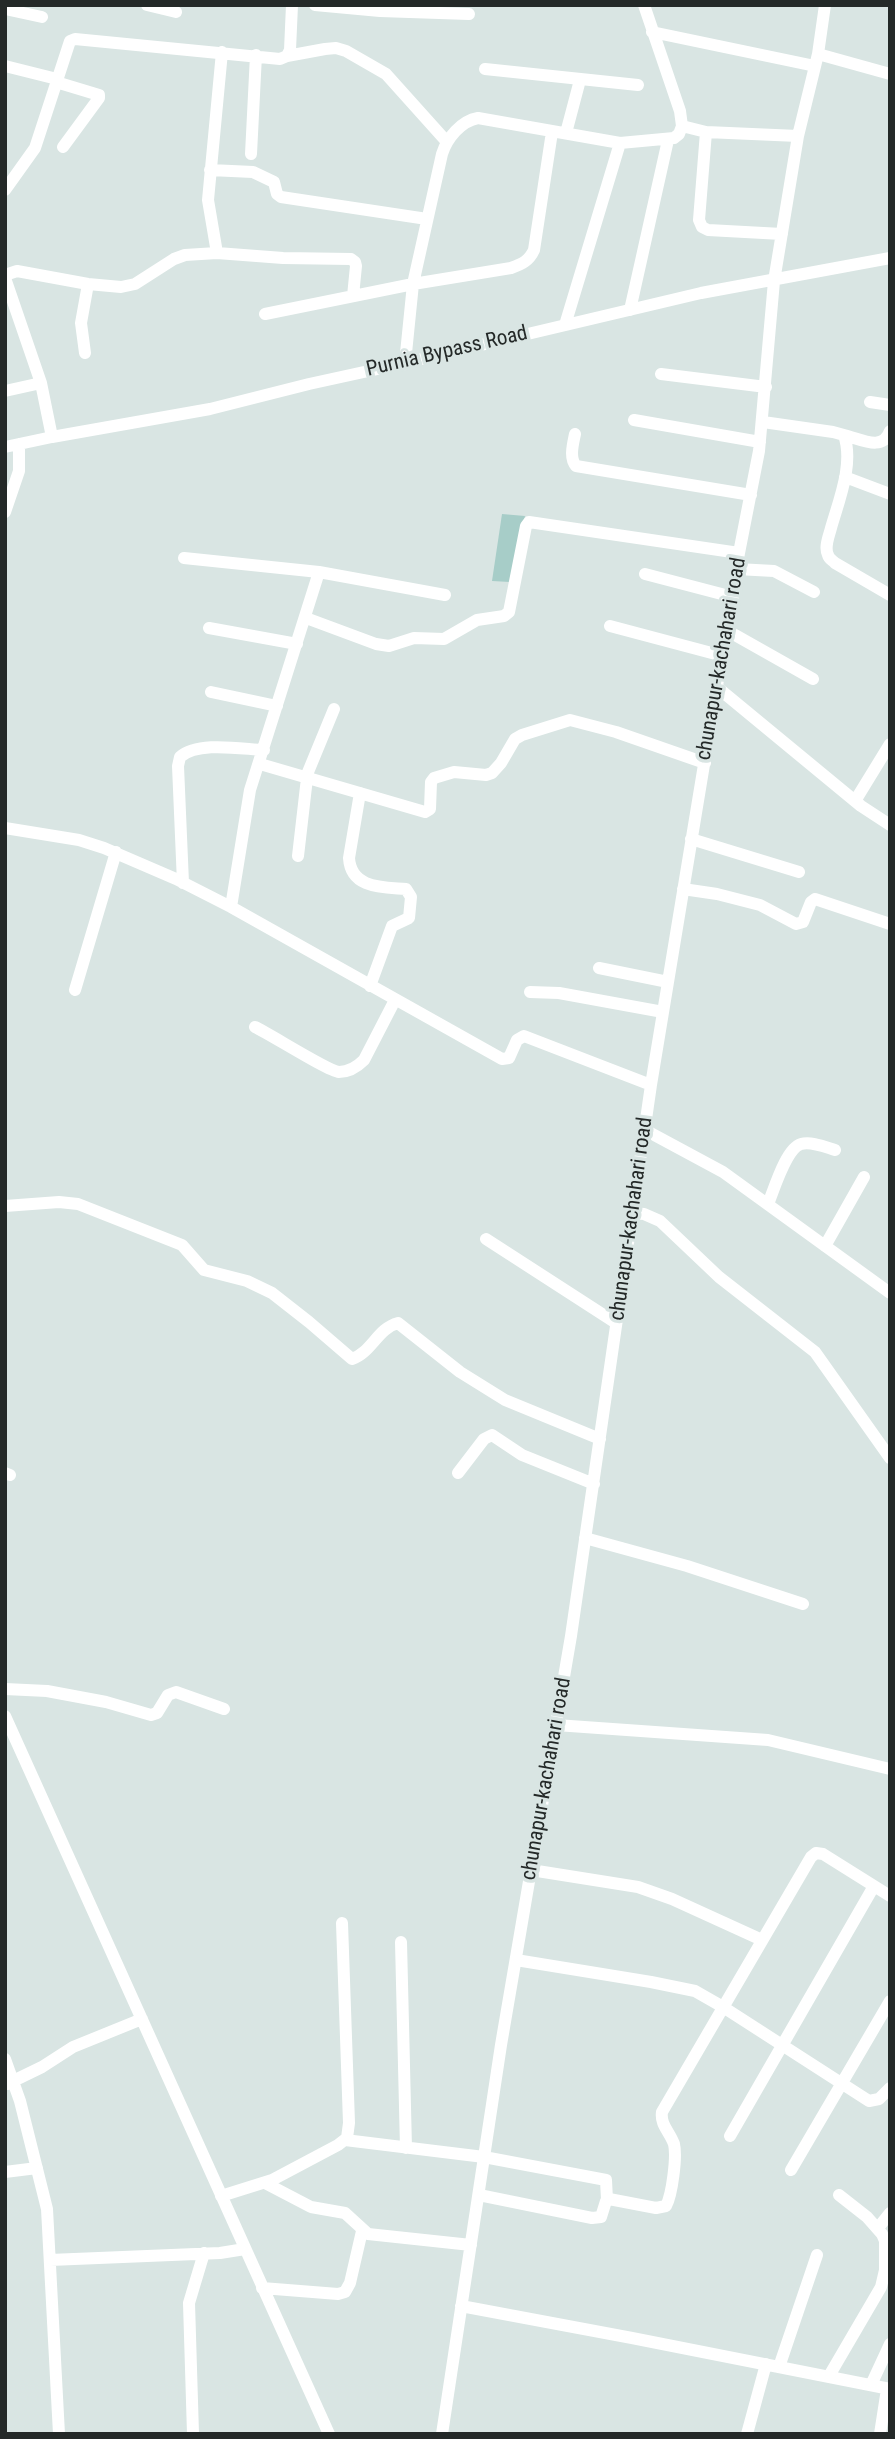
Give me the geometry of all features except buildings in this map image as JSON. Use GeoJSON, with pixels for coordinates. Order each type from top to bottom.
{"type":"FeatureCollection","features":[{"type":"Feature","properties":{"kind":"street"},"geometry":{"type":"LineString","coordinates":[[147,5],[176,12]]}},
{"type":"Feature","properties":{"kind":"street"},"geometry":{"type":"LineString","coordinates":[[287,56],[291,43],[292,5]]}},
{"type":"Feature","properties":{"kind":"street"},"geometry":{"type":"LineString","coordinates":[[315,5],[380,11],[469,14]]}},
{"type":"Feature","properties":{"kind":"street"},"geometry":{"type":"LineString","coordinates":[[405,363],[413,284],[442,153],[447,142],[463,124],[478,118],[620,143],[668,140],[679,134],[682,126],[680,111],[644,5]]}},
{"type":"Feature","properties":{"kind":"street","name":"chunapur-kachahari road"},"geometry":{"type":"LineString","coordinates":[[442,2434],[594,1484],[651,1085],[739,553],[760,442],[774,281],[798,136],[816,60],[825,5]]}},
{"type":"Feature","properties":{"kind":"street"},"geometry":{"type":"LineString","coordinates":[[5,9],[42,17]]}},
{"type":"Feature","properties":{"kind":"street"},"geometry":{"type":"LineString","coordinates":[[652,32],[890,74]]}},
{"type":"Feature","properties":{"kind":"street"},"geometry":{"type":"LineString","coordinates":[[5,190],[35,148],[67,46],[75,39],[280,59],[336,48],[386,74],[447,142]]}},
{"type":"Feature","properties":{"kind":"street"},"geometry":{"type":"LineString","coordinates":[[217,253],[209,216],[210,170],[222,52]]}},
{"type":"Feature","properties":{"kind":"street"},"geometry":{"type":"LineString","coordinates":[[251,154],[256,55]]}},
{"type":"Feature","properties":{"kind":"street"},"geometry":{"type":"LineString","coordinates":[[5,66],[99,95],[63,147]]}},
{"type":"Feature","properties":{"kind":"street"},"geometry":{"type":"LineString","coordinates":[[485,69],[638,85]]}},
{"type":"Feature","properties":{"kind":"street"},"geometry":{"type":"LineString","coordinates":[[566,132],[580,80]]}},
{"type":"Feature","properties":{"kind":"street"},"geometry":{"type":"LineString","coordinates":[[682,126],[706,132],[798,136]]}},
{"type":"Feature","properties":{"kind":"street"},"geometry":{"type":"LineString","coordinates":[[265,314],[413,284],[511,268],[530,258],[537,234],[552,132]]}},
{"type":"Feature","properties":{"kind":"street"},"geometry":{"type":"LineString","coordinates":[[706,132],[699,220],[702,227],[708,230],[782,234]]}},
{"type":"Feature","properties":{"kind":"street"},"geometry":{"type":"LineString","coordinates":[[630,310],[668,140]]}},
{"type":"Feature","properties":{"kind":"street"},"geometry":{"type":"LineString","coordinates":[[565,325],[620,143]]}},
{"type":"Feature","properties":{"kind":"street"},"geometry":{"type":"LineString","coordinates":[[210,170],[256,173],[274,182],[277,194],[281,197],[427,219]]}},
{"type":"Feature","properties":{"kind":"street"},"geometry":{"type":"LineString","coordinates":[[52,437],[41,383],[5,276],[17,271],[121,287],[135,284],[185,255],[217,253],[351,259],[356,266],[354,296]]}},
{"type":"Feature","properties":{"kind":"street","name":"Purnia Bypass Road"},"geometry":{"type":"LineString","coordinates":[[5,447],[210,409],[701,293],[890,258]]}},
{"type":"Feature","properties":{"kind":"street"},"geometry":{"type":"LineString","coordinates":[[85,353],[81,323],[88,284]]}},
{"type":"Feature","properties":{"kind":"street"},"geometry":{"type":"LineString","coordinates":[[661,374],[766,387]]}},
{"type":"Feature","properties":{"kind":"street"},"geometry":{"type":"LineString","coordinates":[[5,391],[41,383]]}},
{"type":"Feature","properties":{"kind":"street"},"geometry":{"type":"LineString","coordinates":[[870,402],[890,405]]}},
{"type":"Feature","properties":{"kind":"street"},"geometry":{"type":"LineString","coordinates":[[634,420],[760,442]]}},
{"type":"Feature","properties":{"kind":"street"},"geometry":{"type":"LineString","coordinates":[[763,422],[833,432],[877,443],[887,440],[890,431]]}},
{"type":"Feature","properties":{"kind":"street"},"geometry":{"type":"LineString","coordinates":[[575,434],[572,452],[573,464],[576,466],[751,495]]}},
{"type":"Feature","properties":{"kind":"street"},"geometry":{"type":"LineString","coordinates":[[844,435],[848,446],[845,477],[827,553],[835,563],[890,595]]}},
{"type":"Feature","properties":{"kind":"street"},"geometry":{"type":"LineString","coordinates":[[5,512],[19,471],[19,444]]}},
{"type":"Feature","properties":{"kind":"street"},"geometry":{"type":"LineString","coordinates":[[845,477],[890,494]]}},
{"type":"Feature","properties":{"kind":"street"},"geometry":{"type":"LineString","coordinates":[[306,618],[389,646],[414,638],[444,639],[477,620],[504,616],[509,612],[529,522],[739,553]]}},
{"type":"Feature","properties":{"kind":"street"},"geometry":{"type":"LineString","coordinates":[[184,558],[319,572],[445,595]]}},
{"type":"Feature","properties":{"kind":"street"},"geometry":{"type":"LineString","coordinates":[[737,569],[774,571],[814,592]]}},
{"type":"Feature","properties":{"kind":"street"},"geometry":{"type":"LineString","coordinates":[[231,907],[248,798],[319,572]]}},
{"type":"Feature","properties":{"kind":"street"},"geometry":{"type":"LineString","coordinates":[[645,574],[733,597]]}},
{"type":"Feature","properties":{"kind":"street"},"geometry":{"type":"LineString","coordinates":[[610,626],[723,656]]}},
{"type":"Feature","properties":{"kind":"street"},"geometry":{"type":"LineString","coordinates":[[209,628],[297,644]]}},
{"type":"Feature","properties":{"kind":"street"},"geometry":{"type":"LineString","coordinates":[[728,631],[813,679]]}},
{"type":"Feature","properties":{"kind":"street"},"geometry":{"type":"LineString","coordinates":[[718,688],[855,801],[890,825]]}},
{"type":"Feature","properties":{"kind":"street"},"geometry":{"type":"LineString","coordinates":[[211,692],[277,706]]}},
{"type":"Feature","properties":{"kind":"street"},"geometry":{"type":"LineString","coordinates":[[298,856],[307,778],[334,709]]}},
{"type":"Feature","properties":{"kind":"street"},"geometry":{"type":"LineString","coordinates":[[260,764],[428,811],[431,806],[431,782],[434,778],[454,772],[486,775],[492,773],[515,739],[570,720],[616,732],[705,763]]}},
{"type":"Feature","properties":{"kind":"street"},"geometry":{"type":"LineString","coordinates":[[855,801],[890,744]]}},
{"type":"Feature","properties":{"kind":"street"},"geometry":{"type":"LineString","coordinates":[[183,883],[178,765],[180,757],[189,750],[201,748],[264,751]]}},
{"type":"Feature","properties":{"kind":"street"},"geometry":{"type":"LineString","coordinates":[[360,793],[349,858],[351,869],[367,885],[406,889],[411,897],[409,918],[393,926],[370,986]]}},
{"type":"Feature","properties":{"kind":"street"},"geometry":{"type":"LineString","coordinates":[[5,828],[79,840],[116,852],[183,883],[231,907],[502,1059],[509,1058],[517,1040],[524,1036],[651,1085]]}},
{"type":"Feature","properties":{"kind":"street"},"geometry":{"type":"LineString","coordinates":[[691,839],[799,872]]}},
{"type":"Feature","properties":{"kind":"street"},"geometry":{"type":"LineString","coordinates":[[75,990],[116,852]]}},
{"type":"Feature","properties":{"kind":"street"},"geometry":{"type":"LineString","coordinates":[[683,889],[718,894],[760,905],[796,924],[803,922],[811,902],[816,898],[890,924]]}},
{"type":"Feature","properties":{"kind":"street"},"geometry":{"type":"LineString","coordinates":[[599,968],[668,982]]}},
{"type":"Feature","properties":{"kind":"street"},"geometry":{"type":"LineString","coordinates":[[530,992],[559,993],[663,1012]]}},
{"type":"Feature","properties":{"kind":"street"},"geometry":{"type":"LineString","coordinates":[[255,1027],[330,1069],[344,1071],[356,1067],[363,1060],[395,1000]]}},
{"type":"Feature","properties":{"kind":"street"},"geometry":{"type":"LineString","coordinates":[[645,1130],[711,1164],[890,1292]]}},
{"type":"Feature","properties":{"kind":"street"},"geometry":{"type":"LineString","coordinates":[[768,1204],[794,1148],[800,1144],[809,1144],[835,1150]]}},
{"type":"Feature","properties":{"kind":"street"},"geometry":{"type":"LineString","coordinates":[[825,1246],[864,1177]]}},
{"type":"Feature","properties":{"kind":"street"},"geometry":{"type":"LineString","coordinates":[[5,1206],[59,1202],[78,1204],[182,1245],[204,1270],[247,1282],[272,1293],[352,1359],[361,1355],[389,1327],[398,1323],[460,1371],[497,1395],[534,1414],[600,1439]]}},
{"type":"Feature","properties":{"kind":"street"},"geometry":{"type":"LineString","coordinates":[[633,1213],[644,1214],[660,1221],[719,1277],[815,1352],[890,1458]]}},
{"type":"Feature","properties":{"kind":"street"},"geometry":{"type":"LineString","coordinates":[[486,1239],[617,1323]]}},
{"type":"Feature","properties":{"kind":"street"},"geometry":{"type":"LineString","coordinates":[[458,1473],[484,1438],[492,1435],[522,1455],[594,1484]]}},
{"type":"Feature","properties":{"kind":"street"},"geometry":{"type":"LineString","coordinates":[[585,1538],[687,1566],[803,1604]]}},
{"type":"Feature","properties":{"kind":"street"},"geometry":{"type":"LineString","coordinates":[[5,1689],[47,1691],[106,1702],[151,1715],[157,1713],[168,1695],[176,1692],[224,1709]]}},
{"type":"Feature","properties":{"kind":"street"},"geometry":{"type":"LineString","coordinates":[[5,1716],[10,1737],[142,2019],[327,2433]]}},
{"type":"Feature","properties":{"kind":"street"},"geometry":{"type":"LineString","coordinates":[[556,1725],[768,1740],[890,1769]]}},
{"type":"Feature","properties":{"kind":"street"},"geometry":{"type":"LineString","coordinates":[[607,2200],[656,2208],[663,2208],[668,2204],[674,2146],[661,2119],[662,2112],[813,1854],[823,1854],[890,1896]]}},
{"type":"Feature","properties":{"kind":"street"},"geometry":{"type":"LineString","coordinates":[[531,1870],[638,1887],[672,1899],[762,1940]]}},
{"type":"Feature","properties":{"kind":"street"},"geometry":{"type":"LineString","coordinates":[[730,2136],[874,1886]]}},
{"type":"Feature","properties":{"kind":"street"},"geometry":{"type":"LineString","coordinates":[[221,2196],[265,2183],[345,2140],[349,2134],[342,1923]]}},
{"type":"Feature","properties":{"kind":"street"},"geometry":{"type":"LineString","coordinates":[[401,1942],[406,2148]]}},
{"type":"Feature","properties":{"kind":"street"},"geometry":{"type":"LineString","coordinates":[[516,1960],[687,1989],[723,2007],[872,2101],[879,2099],[890,2088]]}},
{"type":"Feature","properties":{"kind":"street"},"geometry":{"type":"LineString","coordinates":[[791,2170],[890,2001]]}},
{"type":"Feature","properties":{"kind":"street"},"geometry":{"type":"LineString","coordinates":[[9,2083],[86,2041],[142,2019]]}},
{"type":"Feature","properties":{"kind":"street"},"geometry":{"type":"LineString","coordinates":[[5,2059],[9,2083],[20,2101],[47,2209],[59,2434]]}},
{"type":"Feature","properties":{"kind":"street"},"geometry":{"type":"LineString","coordinates":[[345,2140],[485,2157],[606,2180],[607,2200],[601,2217],[592,2218],[479,2195]]}},
{"type":"Feature","properties":{"kind":"street"},"geometry":{"type":"LineString","coordinates":[[5,2172],[37,2168]]}},
{"type":"Feature","properties":{"kind":"street"},"geometry":{"type":"LineString","coordinates":[[265,2183],[318,2210],[345,2213],[362,2231],[375,2236],[471,2245]]}},
{"type":"Feature","properties":{"kind":"street"},"geometry":{"type":"LineString","coordinates":[[829,2376],[883,2281],[885,2241],[878,2228],[839,2195]]}},
{"type":"Feature","properties":{"kind":"street"},"geometry":{"type":"LineString","coordinates":[[878,2228],[890,2213]]}},
{"type":"Feature","properties":{"kind":"street"},"geometry":{"type":"LineString","coordinates":[[262,2288],[338,2294],[345,2292],[350,2283],[362,2231]]}},
{"type":"Feature","properties":{"kind":"street"},"geometry":{"type":"LineString","coordinates":[[50,2260],[245,2249]]}},
{"type":"Feature","properties":{"kind":"street"},"geometry":{"type":"LineString","coordinates":[[193,2434],[189,2303],[204,2253]]}},
{"type":"Feature","properties":{"kind":"street"},"geometry":{"type":"LineString","coordinates":[[747,2434],[817,2255]]}},
{"type":"Feature","properties":{"kind":"street"},"geometry":{"type":"LineString","coordinates":[[461,2306],[889,2389],[880,2434]]}},
{"type":"Feature","properties":{"kind":"street"},"geometry":{"type":"LineString","coordinates":[[871,2385],[890,2344]]}},
{"type":"Feature","properties":{"kind":"shaded area"},"geometry":{"type":"Polygon","coordinates":[[[502,514],[525,516],[510,582],[492,581],[502,514]]]}}]}
